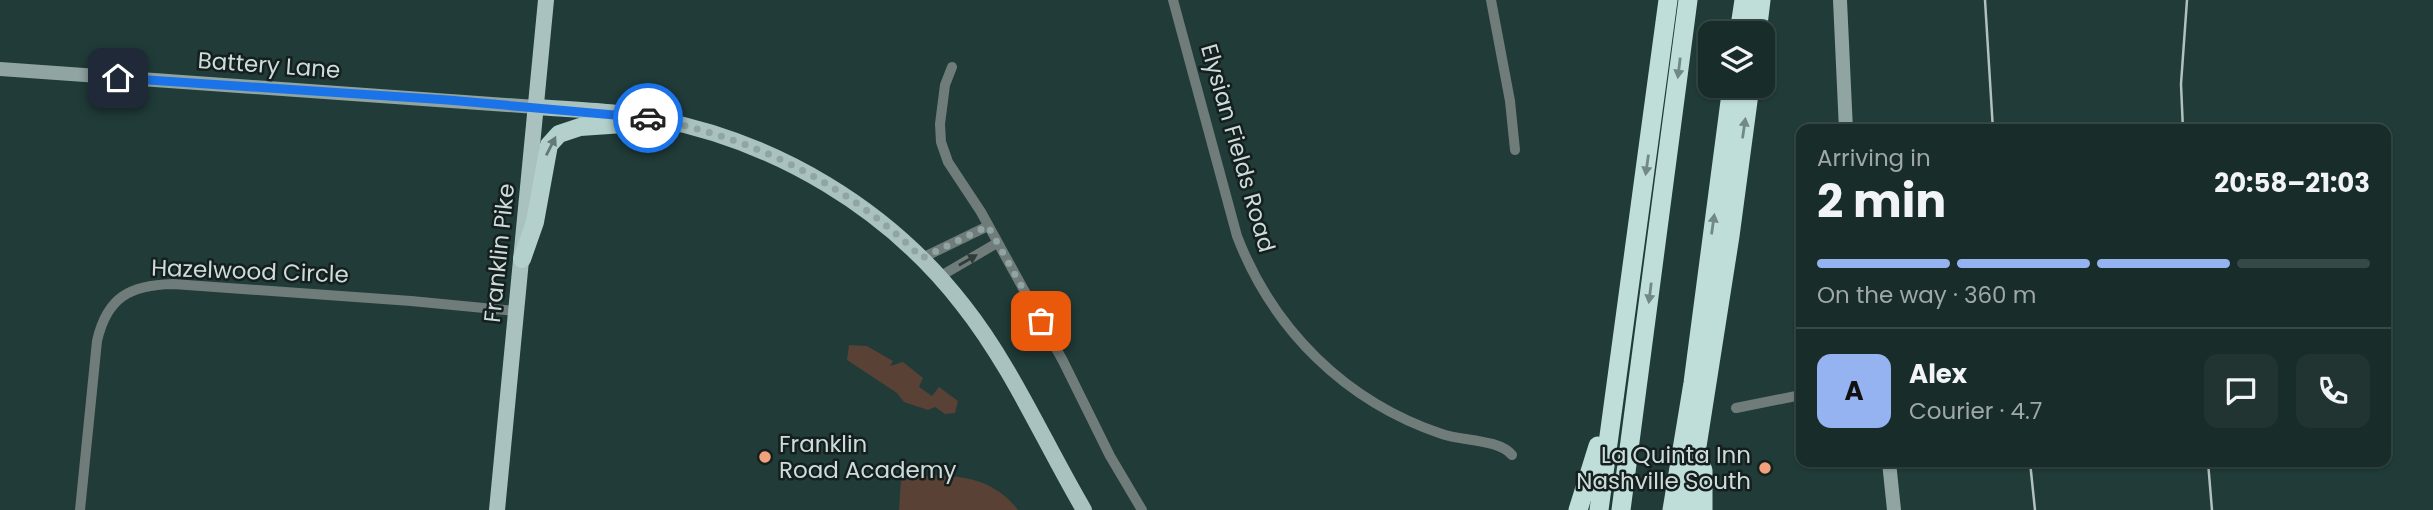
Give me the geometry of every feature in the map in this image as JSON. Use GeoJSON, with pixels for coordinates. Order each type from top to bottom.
{"type":"FeatureCollection","features":[{"type":"Feature","properties":{"kind":"highway"},"geometry":{"type":"LineString","coordinates":[[1600,510],[1668,0]]}},
{"type":"Feature","properties":{"kind":"highway"},"geometry":{"type":"LineString","coordinates":[[1622,510],[1688,0]]}},
{"type":"Feature","properties":{"kind":"highway"},"geometry":{"type":"LineString","coordinates":[[1741,21],[1744,0]]}},
{"type":"Feature","properties":{"kind":"highway"},"geometry":{"type":"LineString","coordinates":[[1758,21],[1761,0]]}},
{"type":"Feature","properties":{"kind":"highway"},"geometry":{"type":"LineString","coordinates":[[1672,510],[1693,383],[1730,98]]}},
{"type":"Feature","properties":{"kind":"highway"},"geometry":{"type":"LineString","coordinates":[[1687,510],[1730,236],[1748,98]]}},
{"type":"Feature","properties":{"kind":"highway"},"geometry":{"type":"LineString","coordinates":[[522,259],[535,222],[546,155],[555,137],[571,128],[667,121]]}},
{"type":"Feature","properties":{"kind":"highway"},"geometry":{"type":"LineString","coordinates":[[1578,510],[1592,470],[1621,360]]}},
{"type":"Feature","properties":{"kind":"highway"},"geometry":{"type":"LineString","coordinates":[[1703,510],[1706,388]]}},
{"type":"Feature","properties":{"kind":"main road","name":"Franklin Pike"},"geometry":{"type":"LineString","coordinates":[[497,510],[546,0]]}},
{"type":"Feature","properties":{"kind":"main road"},"geometry":{"type":"LineString","coordinates":[[1840,0],[1846,124]]}},
{"type":"Feature","properties":{"kind":"main road","name":"Battery Lane"},"geometry":{"type":"LineString","coordinates":[[0,69],[536,107]]}},
{"type":"Feature","properties":{"kind":"main road"},"geometry":{"type":"LineString","coordinates":[[536,107],[667,121],[739,142],[815,177],[859,205],[922,258],[963,304],[998,356],[1075,495],[1086,510]]}},
{"type":"Feature","properties":{"kind":"main road"},"geometry":{"type":"LineString","coordinates":[[1890,467],[1894,510]]}},
{"type":"Feature","properties":{"kind":"street","name":"Elysian Fields Road"},"geometry":{"type":"LineString","coordinates":[[1173,0],[1234,225],[1248,263],[1277,314],[1330,371],[1378,406],[1421,427],[1454,438],[1500,446],[1512,455]]}},
{"type":"Feature","properties":{"kind":"street"},"geometry":{"type":"LineString","coordinates":[[1491,0],[1508,91],[1515,150]]}},
{"type":"Feature","properties":{"kind":"street"},"geometry":{"type":"LineString","coordinates":[[952,67],[944,90],[940,124],[941,142],[948,162],[973,199],[1142,510]]}},
{"type":"Feature","properties":{"kind":"street"},"geometry":{"type":"LineString","coordinates":[[922,258],[988,226]]}},
{"type":"Feature","properties":{"kind":"street"},"geometry":{"type":"LineString","coordinates":[[939,277],[997,243]]}},
{"type":"Feature","properties":{"kind":"street","name":"Hazelwood Circle"},"geometry":{"type":"LineString","coordinates":[[80,510],[97,341],[103,321],[116,301],[131,290],[173,284],[516,311]]}},
{"type":"Feature","properties":{"kind":"street"},"geometry":{"type":"LineString","coordinates":[[1736,408],[1796,396]]}},
{"type":"Feature","properties":{"kind":"shaded area"},"geometry":{"type":"Polygon","coordinates":[[[849,345],[867,346],[893,361],[890,366],[903,362],[923,378],[919,387],[932,396],[939,387],[958,401],[955,413],[945,414],[935,407],[928,410],[904,402],[897,393],[847,360],[849,345]]]}},
{"type":"Feature","properties":{"kind":"shaded area"},"geometry":{"type":"Polygon","coordinates":[[[937,475],[961,477],[992,487],[1018,510],[899,510],[901,480],[937,475]]]}},
{"type":"Feature","properties":{"kind":"railway"},"geometry":{"type":"LineString","coordinates":[[1985,0],[1993,124]]}},
{"type":"Feature","properties":{"kind":"railway"},"geometry":{"type":"LineString","coordinates":[[2183,124],[2181,84],[2187,0]]}},
{"type":"Feature","properties":{"kind":"railway"},"geometry":{"type":"LineString","coordinates":[[2031,467],[2035,510]]}},
{"type":"Feature","properties":{"kind":"railway"},"geometry":{"type":"LineString","coordinates":[[2208,467],[2212,510]]}},
{"type":"Feature","properties":{"kind":"way so far"},"geometry":{"type":"LineString","coordinates":[[648,118],[694,127],[774,156],[815,177],[859,205],[922,258],[988,226],[1041,321]]}},
{"type":"Feature","properties":{"kind":"place","name":"Franklin Road Academy"},"geometry":{"type":"Point","coordinates":[765,457]}},
{"type":"Feature","properties":{"kind":"place","name":"La Quinta Inn Nashville South"},"geometry":{"type":"Point","coordinates":[1765,468]}},
{"type":"Feature","properties":{"kind":"route"},"geometry":{"type":"LineString","coordinates":[[118,78],[448,100],[648,118]]}}]}
